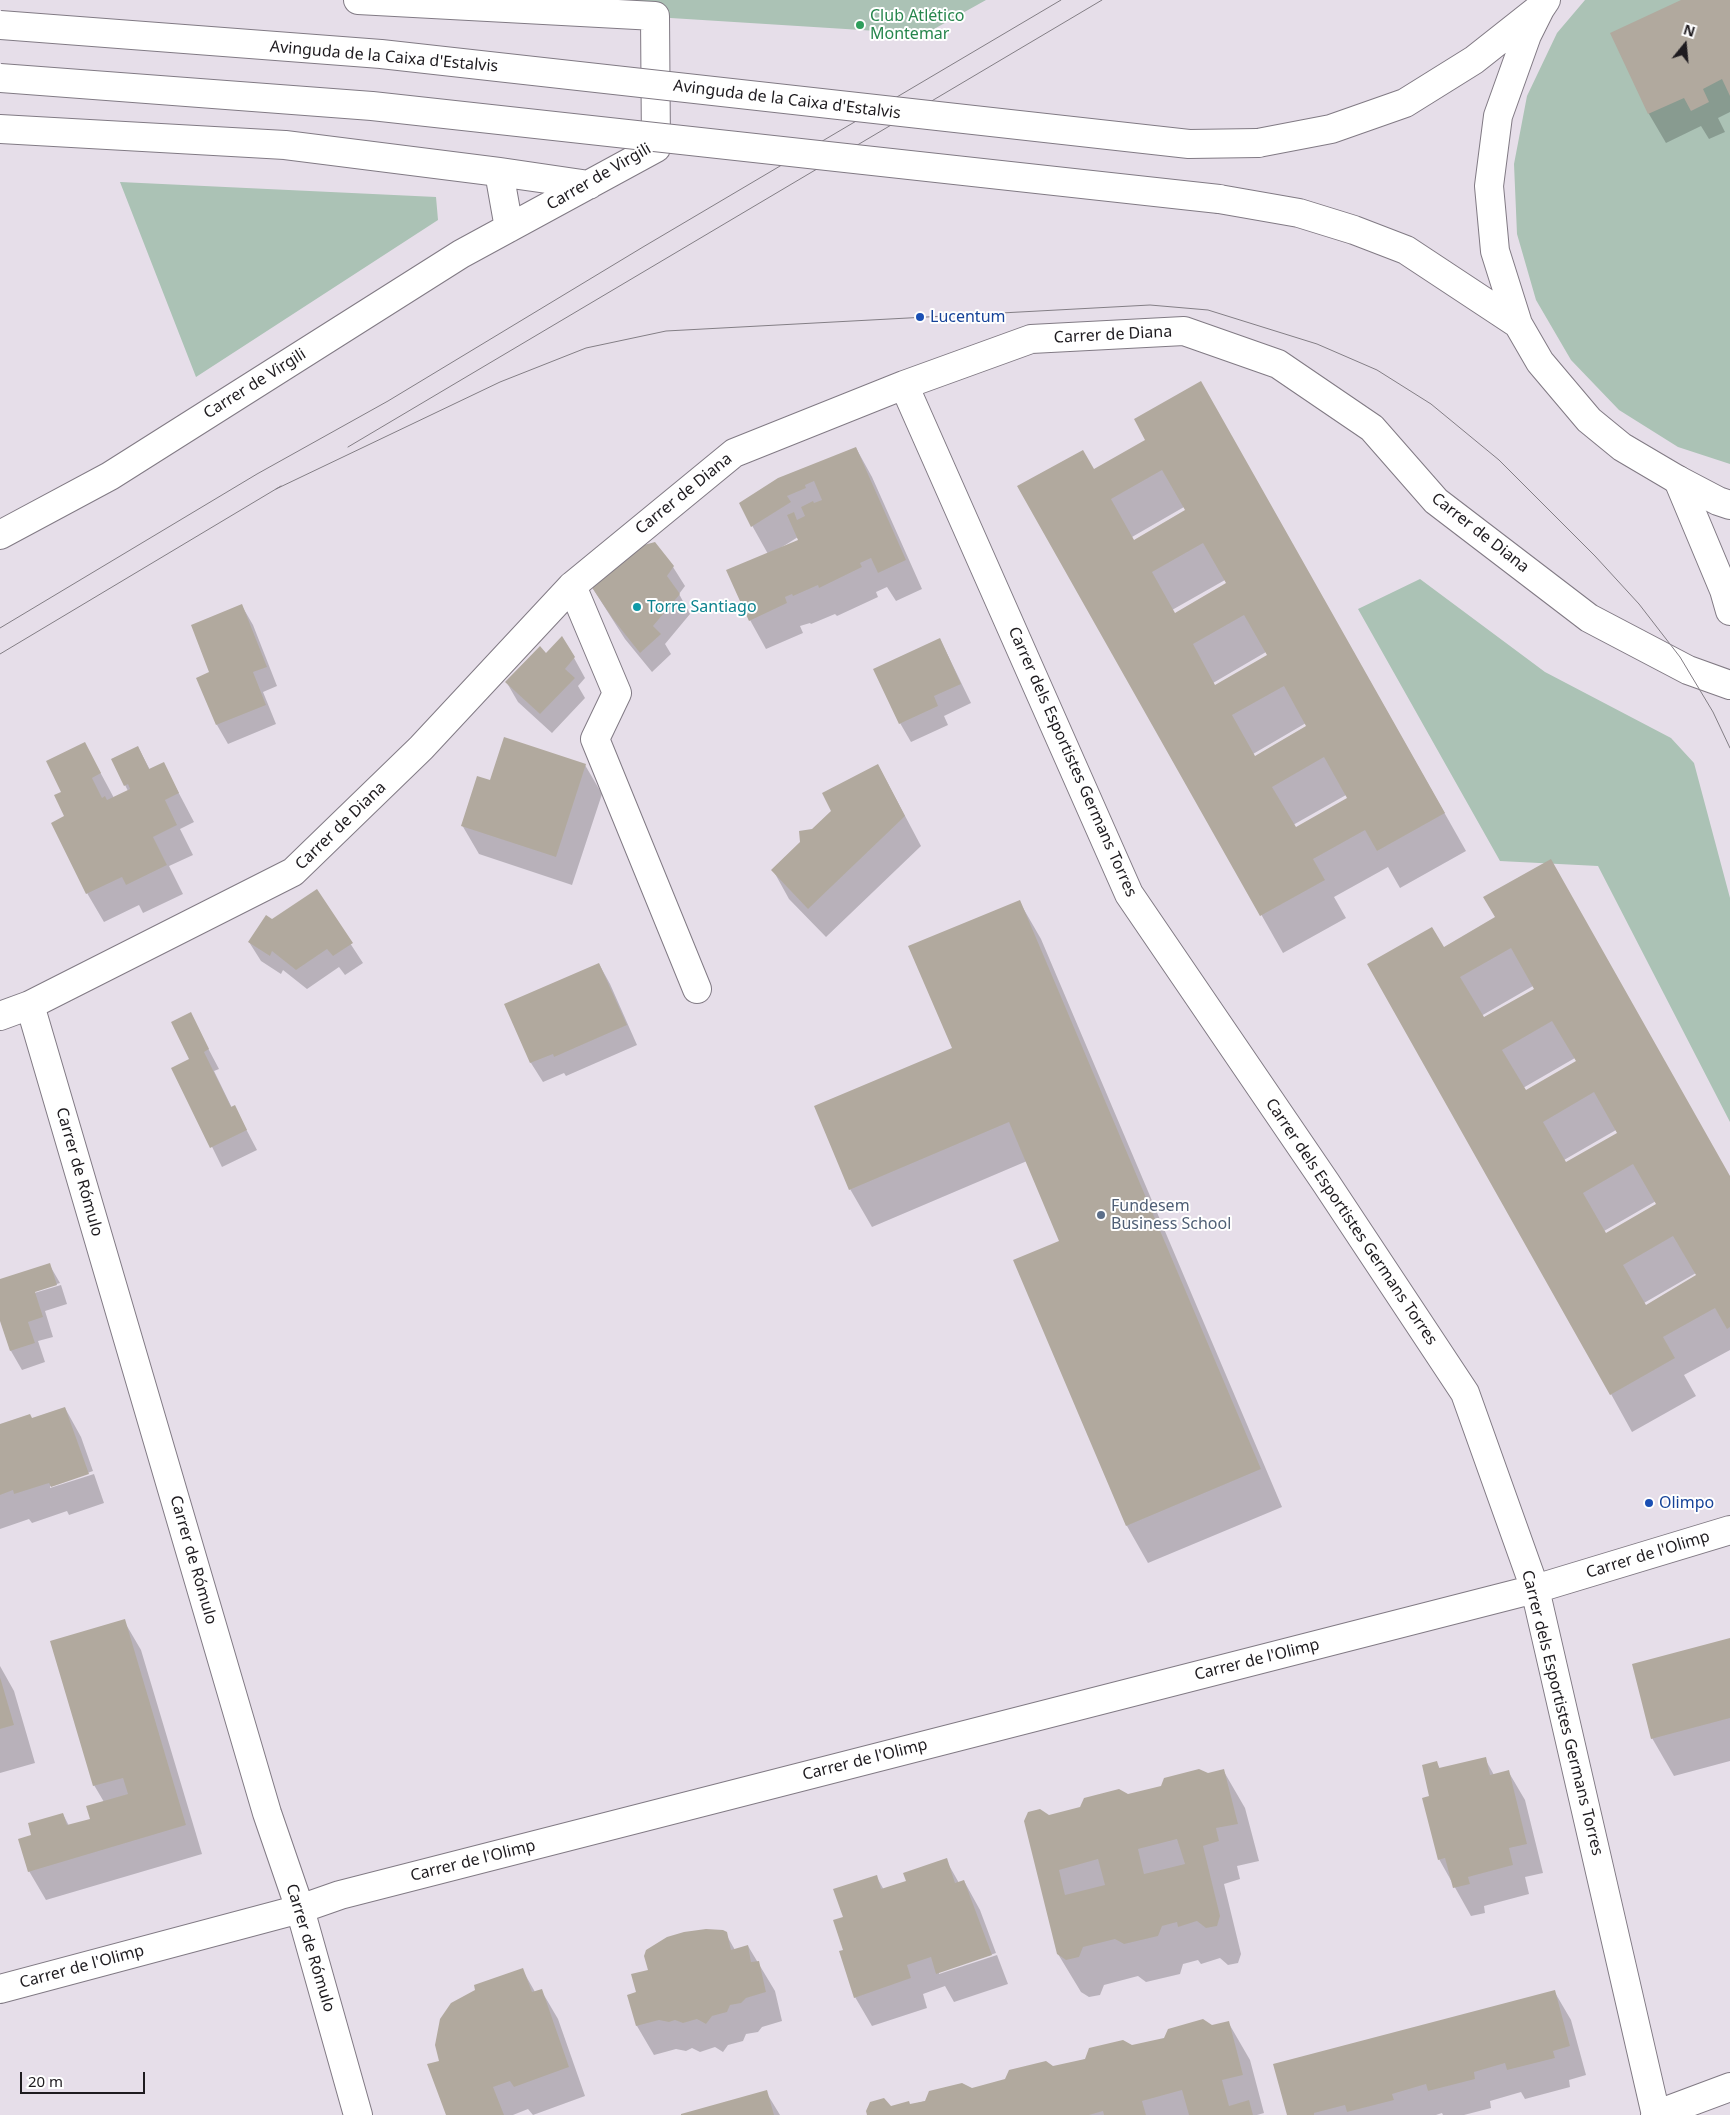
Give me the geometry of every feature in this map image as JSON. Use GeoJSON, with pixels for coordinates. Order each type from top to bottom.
{"type":"FeatureCollection","features":[{"type":"Feature","properties":{"kind":"street","name":"Carrer de Virgili"},"geometry":{"type":"LineString","coordinates":[[0,535],[110,476],[461,254],[656,148],[655,16],[358,0]]}},
{"type":"Feature","properties":{"kind":"street","name":"Avinguda de la Caixa d'Estalvis"},"geometry":{"type":"LineString","coordinates":[[0,25],[381,54],[1189,144],[1258,144],[1331,129],[1405,102],[1474,60],[1543,4]]}},
{"type":"Feature","properties":{"kind":"street"},"geometry":{"type":"LineString","coordinates":[[1543,4],[1527,35],[1498,116],[1489,186],[1495,251],[1518,324],[1540,362],[1589,420],[1622,447],[1678,480],[1718,501],[1730,505]]}},
{"type":"Feature","properties":{"kind":"street"},"geometry":{"type":"LineString","coordinates":[[0,78],[372,106],[1219,199],[1299,213],[1354,230],[1406,250],[1518,324]]}},
{"type":"Feature","properties":{"kind":"street"},"geometry":{"type":"LineString","coordinates":[[0,128],[285,146],[589,185]]}},
{"type":"Feature","properties":{"kind":"street"},"geometry":{"type":"LineString","coordinates":[[499,172],[508,228]]}},
{"type":"Feature","properties":{"kind":"street","name":"Carrer de Diana"},"geometry":{"type":"LineString","coordinates":[[0,1015],[30,1005],[293,872],[421,748],[572,586],[734,453],[904,385],[1031,339],[1184,331],[1278,364],[1372,428],[1436,501],[1588,618],[1688,670],[1730,685]]}},
{"type":"Feature","properties":{"kind":"street","name":"Carrer dels Esportistes Germans Torres"},"geometry":{"type":"LineString","coordinates":[[904,385],[1129,894],[1326,1183],[1465,1393],[1535,1589],[1656,2115]]}},
{"type":"Feature","properties":{"kind":"street"},"geometry":{"type":"LineString","coordinates":[[1678,480],[1724,590],[1730,611]]}},
{"type":"Feature","properties":{"kind":"street"},"geometry":{"type":"LineString","coordinates":[[572,586],[617,693],[595,739],[697,989]]}},
{"type":"Feature","properties":{"kind":"street","name":"Carrer de Rómulo"},"geometry":{"type":"LineString","coordinates":[[30,1005],[264,1804],[300,1909],[358,2115]]}},
{"type":"Feature","properties":{"kind":"street","name":"Carrer de l'Olimp"},"geometry":{"type":"LineString","coordinates":[[0,1989],[300,1909],[359,1890],[1535,1589],[1730,1530]]}},
{"type":"Feature","properties":{"kind":"street"},"geometry":{"type":"LineString","coordinates":[[1656,2115],[1730,2087]]}},
{"type":"Feature","properties":{"kind":"green space","name":"Club Atlético Montemar"},"geometry":{"type":"Polygon","coordinates":[[[601,0],[986,0],[925,34],[607,14],[601,0]]]}},
{"type":"Feature","properties":{"kind":"green space"},"geometry":{"type":"Polygon","coordinates":[[[1585,0],[1730,0],[1730,464],[1678,447],[1619,410],[1571,360],[1536,300],[1517,234],[1514,164],[1527,96],[1557,33],[1585,0]]]}},
{"type":"Feature","properties":{"kind":"green space"},"geometry":{"type":"Polygon","coordinates":[[[120,182],[436,197],[438,220],[196,377],[120,182]]]}},
{"type":"Feature","properties":{"kind":"green space"},"geometry":{"type":"Polygon","coordinates":[[[1420,579],[1545,672],[1671,738],[1694,763],[1730,898],[1730,1122],[1598,866],[1500,861],[1358,609],[1420,579]]]}},
{"type":"Feature","properties":{"kind":"building"},"geometry":{"type":"Polygon","coordinates":[[[1681,0],[1730,0],[1730,96],[1722,79],[1703,89],[1709,102],[1691,111],[1684,98],[1648,114],[1610,33],[1681,0]]]}},
{"type":"Feature","properties":{"kind":"building"},"geometry":{"type":"Polygon","coordinates":[[[1201,381],[1445,813],[1377,851],[1365,830],[1313,859],[1325,880],[1260,916],[1017,486],[1083,450],[1094,469],[1145,440],[1134,419],[1201,381]],[[1162,470],[1111,499],[1134,540],[1185,510],[1162,470]],[[1203,543],[1152,572],[1175,613],[1226,583],[1203,543]],[[1244,615],[1193,644],[1215,685],[1267,655],[1244,615]],[[1284,686],[1232,715],[1255,756],[1306,726],[1284,686]],[[1324,757],[1272,787],[1296,827],[1347,798],[1324,757]]]}},
{"type":"Feature","properties":{"kind":"building"},"geometry":{"type":"Polygon","coordinates":[[[856,447],[906,560],[878,573],[871,558],[860,563],[862,567],[819,588],[818,585],[793,596],[792,594],[785,597],[787,603],[749,621],[726,570],[798,540],[787,515],[794,512],[797,520],[805,516],[801,507],[813,501],[814,503],[822,500],[814,481],[805,485],[806,488],[787,496],[791,502],[751,527],[739,503],[778,478],[856,447]]]}},
{"type":"Feature","properties":{"kind":"building","name":"Torre Santiago"},"geometry":{"type":"Polygon","coordinates":[[[655,542],[674,566],[667,576],[680,594],[653,626],[661,634],[640,653],[613,619],[589,583],[633,548],[655,542]]]}},
{"type":"Feature","properties":{"kind":"building"},"geometry":{"type":"Polygon","coordinates":[[[242,604],[267,667],[253,672],[266,705],[216,725],[196,678],[209,672],[191,625],[242,604]]]}},
{"type":"Feature","properties":{"kind":"building"},"geometry":{"type":"Polygon","coordinates":[[[562,636],[575,657],[565,669],[575,678],[540,714],[505,682],[540,646],[546,653],[562,636]]]}},
{"type":"Feature","properties":{"kind":"building"},"geometry":{"type":"Polygon","coordinates":[[[940,638],[961,684],[934,696],[938,706],[899,724],[873,669],[940,638]]]}},
{"type":"Feature","properties":{"kind":"building"},"geometry":{"type":"Polygon","coordinates":[[[504,737],[586,764],[556,857],[461,826],[477,776],[490,780],[504,737]]]}},
{"type":"Feature","properties":{"kind":"building"},"geometry":{"type":"Polygon","coordinates":[[[85,742],[101,773],[92,778],[102,798],[105,796],[107,800],[130,789],[128,784],[124,786],[111,759],[138,746],[149,769],[164,762],[179,793],[165,800],[177,825],[153,837],[167,865],[126,885],[122,877],[86,894],[51,823],[64,816],[54,795],[61,792],[46,761],[85,742]]]}},
{"type":"Feature","properties":{"kind":"building"},"geometry":{"type":"Polygon","coordinates":[[[878,764],[905,816],[808,909],[771,870],[800,842],[799,831],[812,829],[831,811],[822,793],[878,764]]]}},
{"type":"Feature","properties":{"kind":"building"},"geometry":{"type":"Polygon","coordinates":[[[1551,859],[1730,1176],[1730,1327],[1727,1329],[1715,1308],[1663,1337],[1675,1358],[1610,1395],[1367,964],[1432,927],[1444,947],[1495,917],[1483,897],[1551,859]],[[1511,948],[1460,977],[1484,1017],[1534,989],[1511,948]],[[1552,1021],[1502,1050],[1526,1090],[1576,1061],[1552,1021]],[[1594,1092],[1543,1122],[1566,1162],[1617,1133],[1594,1092]],[[1633,1164],[1583,1193],[1606,1233],[1656,1204],[1633,1164]],[[1673,1236],[1623,1265],[1646,1305],[1696,1275],[1673,1236]]]}},
{"type":"Feature","properties":{"kind":"building"},"geometry":{"type":"Polygon","coordinates":[[[317,889],[353,943],[333,956],[327,949],[296,970],[272,951],[270,956],[248,942],[266,915],[272,919],[317,889]]]}},
{"type":"Feature","properties":{"kind":"building","name":"Fundesem Business School"},"geometry":{"type":"Polygon","coordinates":[[[1020,900],[1261,1469],[1126,1526],[1013,1260],[1059,1241],[1009,1122],[849,1190],[814,1106],[952,1048],[908,946],[1020,900]]]}},
{"type":"Feature","properties":{"kind":"building"},"geometry":{"type":"Polygon","coordinates":[[[599,963],[627,1025],[554,1057],[553,1054],[530,1063],[504,1004],[599,963]]]}},
{"type":"Feature","properties":{"kind":"building"},"geometry":{"type":"Polygon","coordinates":[[[191,1012],[209,1049],[204,1052],[231,1107],[235,1105],[247,1130],[210,1148],[171,1068],[189,1059],[171,1022],[191,1012]]]}},
{"type":"Feature","properties":{"kind":"building"},"geometry":{"type":"Polygon","coordinates":[[[50,1263],[57,1285],[35,1292],[43,1317],[28,1322],[35,1343],[10,1351],[0,1321],[0,1279],[50,1263]]]}},
{"type":"Feature","properties":{"kind":"building"},"geometry":{"type":"Polygon","coordinates":[[[65,1407],[89,1474],[51,1487],[49,1483],[14,1494],[13,1490],[0,1495],[0,1424],[30,1414],[32,1418],[65,1407]]]}},
{"type":"Feature","properties":{"kind":"building"},"geometry":{"type":"Polygon","coordinates":[[[125,1619],[186,1825],[28,1872],[18,1839],[31,1835],[28,1823],[63,1813],[67,1825],[90,1819],[86,1806],[128,1794],[123,1778],[93,1786],[50,1641],[125,1619]]]}},
{"type":"Feature","properties":{"kind":"building"},"geometry":{"type":"Polygon","coordinates":[[[1730,1638],[1730,1718],[1651,1739],[1632,1664],[1730,1638]]]}},
{"type":"Feature","properties":{"kind":"building"},"geometry":{"type":"Polygon","coordinates":[[[0,1677],[14,1725],[0,1729],[0,1677]]]}},
{"type":"Feature","properties":{"kind":"building"},"geometry":{"type":"Polygon","coordinates":[[[1486,1757],[1490,1775],[1509,1770],[1527,1844],[1509,1848],[1513,1865],[1468,1877],[1470,1884],[1453,1888],[1445,1858],[1438,1860],[1422,1798],[1429,1796],[1422,1765],[1437,1761],[1439,1768],[1486,1757]]]}},
{"type":"Feature","properties":{"kind":"building"},"geometry":{"type":"Polygon","coordinates":[[[1199,1769],[1208,1773],[1224,1769],[1238,1824],[1216,1828],[1219,1841],[1203,1846],[1220,1916],[1217,1926],[1206,1928],[1197,1921],[1178,1927],[1177,1922],[1162,1926],[1158,1936],[1124,1944],[1115,1939],[1083,1947],[1079,1957],[1066,1960],[1057,1954],[1024,1821],[1028,1812],[1040,1809],[1049,1815],[1080,1807],[1084,1798],[1119,1789],[1128,1794],[1161,1786],[1164,1778],[1199,1769]],[[1177,1839],[1138,1849],[1144,1874],[1185,1864],[1177,1839]],[[1098,1859],[1059,1870],[1065,1895],[1105,1885],[1098,1859]]]}},
{"type":"Feature","properties":{"kind":"building"},"geometry":{"type":"Polygon","coordinates":[[[947,1858],[955,1883],[964,1880],[992,1955],[936,1974],[931,1957],[907,1965],[911,1978],[854,1998],[839,1951],[843,1950],[833,1920],[843,1917],[833,1889],[877,1875],[881,1889],[906,1881],[903,1873],[947,1858]]]}},
{"type":"Feature","properties":{"kind":"building"},"geometry":{"type":"Polygon","coordinates":[[[706,1929],[727,1932],[731,1950],[748,1945],[751,1962],[759,1961],[766,1992],[746,1998],[741,2003],[730,2005],[727,2012],[712,2016],[706,2024],[697,2019],[683,2023],[675,2020],[669,2022],[659,2020],[636,2026],[627,1995],[636,1992],[631,1974],[648,1970],[644,1956],[646,1950],[667,1937],[706,1929]]]}},
{"type":"Feature","properties":{"kind":"building"},"geometry":{"type":"Polygon","coordinates":[[[523,1968],[532,1992],[542,1989],[569,2067],[514,2087],[510,2081],[493,2087],[504,2115],[446,2115],[427,2064],[439,2061],[435,2045],[440,2019],[451,2003],[475,1990],[474,1985],[523,1968]]]}},
{"type":"Feature","properties":{"kind":"building"},"geometry":{"type":"Polygon","coordinates":[[[1555,1990],[1570,2046],[1553,2051],[1555,2058],[1507,2070],[1505,2063],[1474,2072],[1475,2079],[1428,2091],[1426,2084],[1392,2094],[1394,2100],[1347,2112],[1345,2105],[1314,2113],[1314,2115],[1287,2115],[1273,2064],[1555,1990]]]}},
{"type":"Feature","properties":{"kind":"building"},"geometry":{"type":"Polygon","coordinates":[[[1203,2019],[1212,2025],[1229,2021],[1243,2075],[1222,2080],[1229,2106],[1249,2100],[1253,2115],[1189,2115],[1182,2090],[1142,2101],[1146,2115],[1104,2115],[1103,2111],[1089,2115],[867,2115],[866,2111],[870,2102],[884,2098],[891,2106],[909,2101],[910,2104],[925,2101],[929,2091],[962,2083],[972,2088],[1005,2079],[1009,2070],[1046,2061],[1053,2066],[1085,2059],[1089,2048],[1123,2040],[1132,2045],[1164,2038],[1168,2029],[1203,2019]]]}},
{"type":"Feature","properties":{"kind":"building"},"geometry":{"type":"Polygon","coordinates":[[[767,2090],[774,2115],[681,2115],[681,2114],[767,2090]]]}},
{"type":"Feature","properties":{"kind":"tram line"},"geometry":{"type":"LineString","coordinates":[[0,628],[257,474],[388,401],[643,247],[1061,0]]}},
{"type":"Feature","properties":{"kind":"tram line"},"geometry":{"type":"LineString","coordinates":[[348,447],[1102,0]]}},
{"type":"Feature","properties":{"kind":"tram line"},"geometry":{"type":"LineString","coordinates":[[276,489],[500,382],[586,348],[666,331],[1150,305],[1208,310],[1317,344],[1377,370],[1431,404],[1499,460],[1595,556],[1639,604],[1680,657],[1713,712],[1730,748]]}},
{"type":"Feature","properties":{"kind":"tram line"},"geometry":{"type":"LineString","coordinates":[[0,654],[281,486]]}},
{"type":"Feature","properties":{"kind":"place","name":"Club Atlético Montemar"},"geometry":{"type":"Point","coordinates":[860,25]}},
{"type":"Feature","properties":{"kind":"place","name":"Lucentum"},"geometry":{"type":"Point","coordinates":[920,317]}},
{"type":"Feature","properties":{"kind":"place","name":"Torre Santiago"},"geometry":{"type":"Point","coordinates":[637,607]}},
{"type":"Feature","properties":{"kind":"place","name":"Fundesem Business School"},"geometry":{"type":"Point","coordinates":[1101,1215]}},
{"type":"Feature","properties":{"kind":"place","name":"Olimpo"},"geometry":{"type":"Point","coordinates":[1649,1503]}}]}
